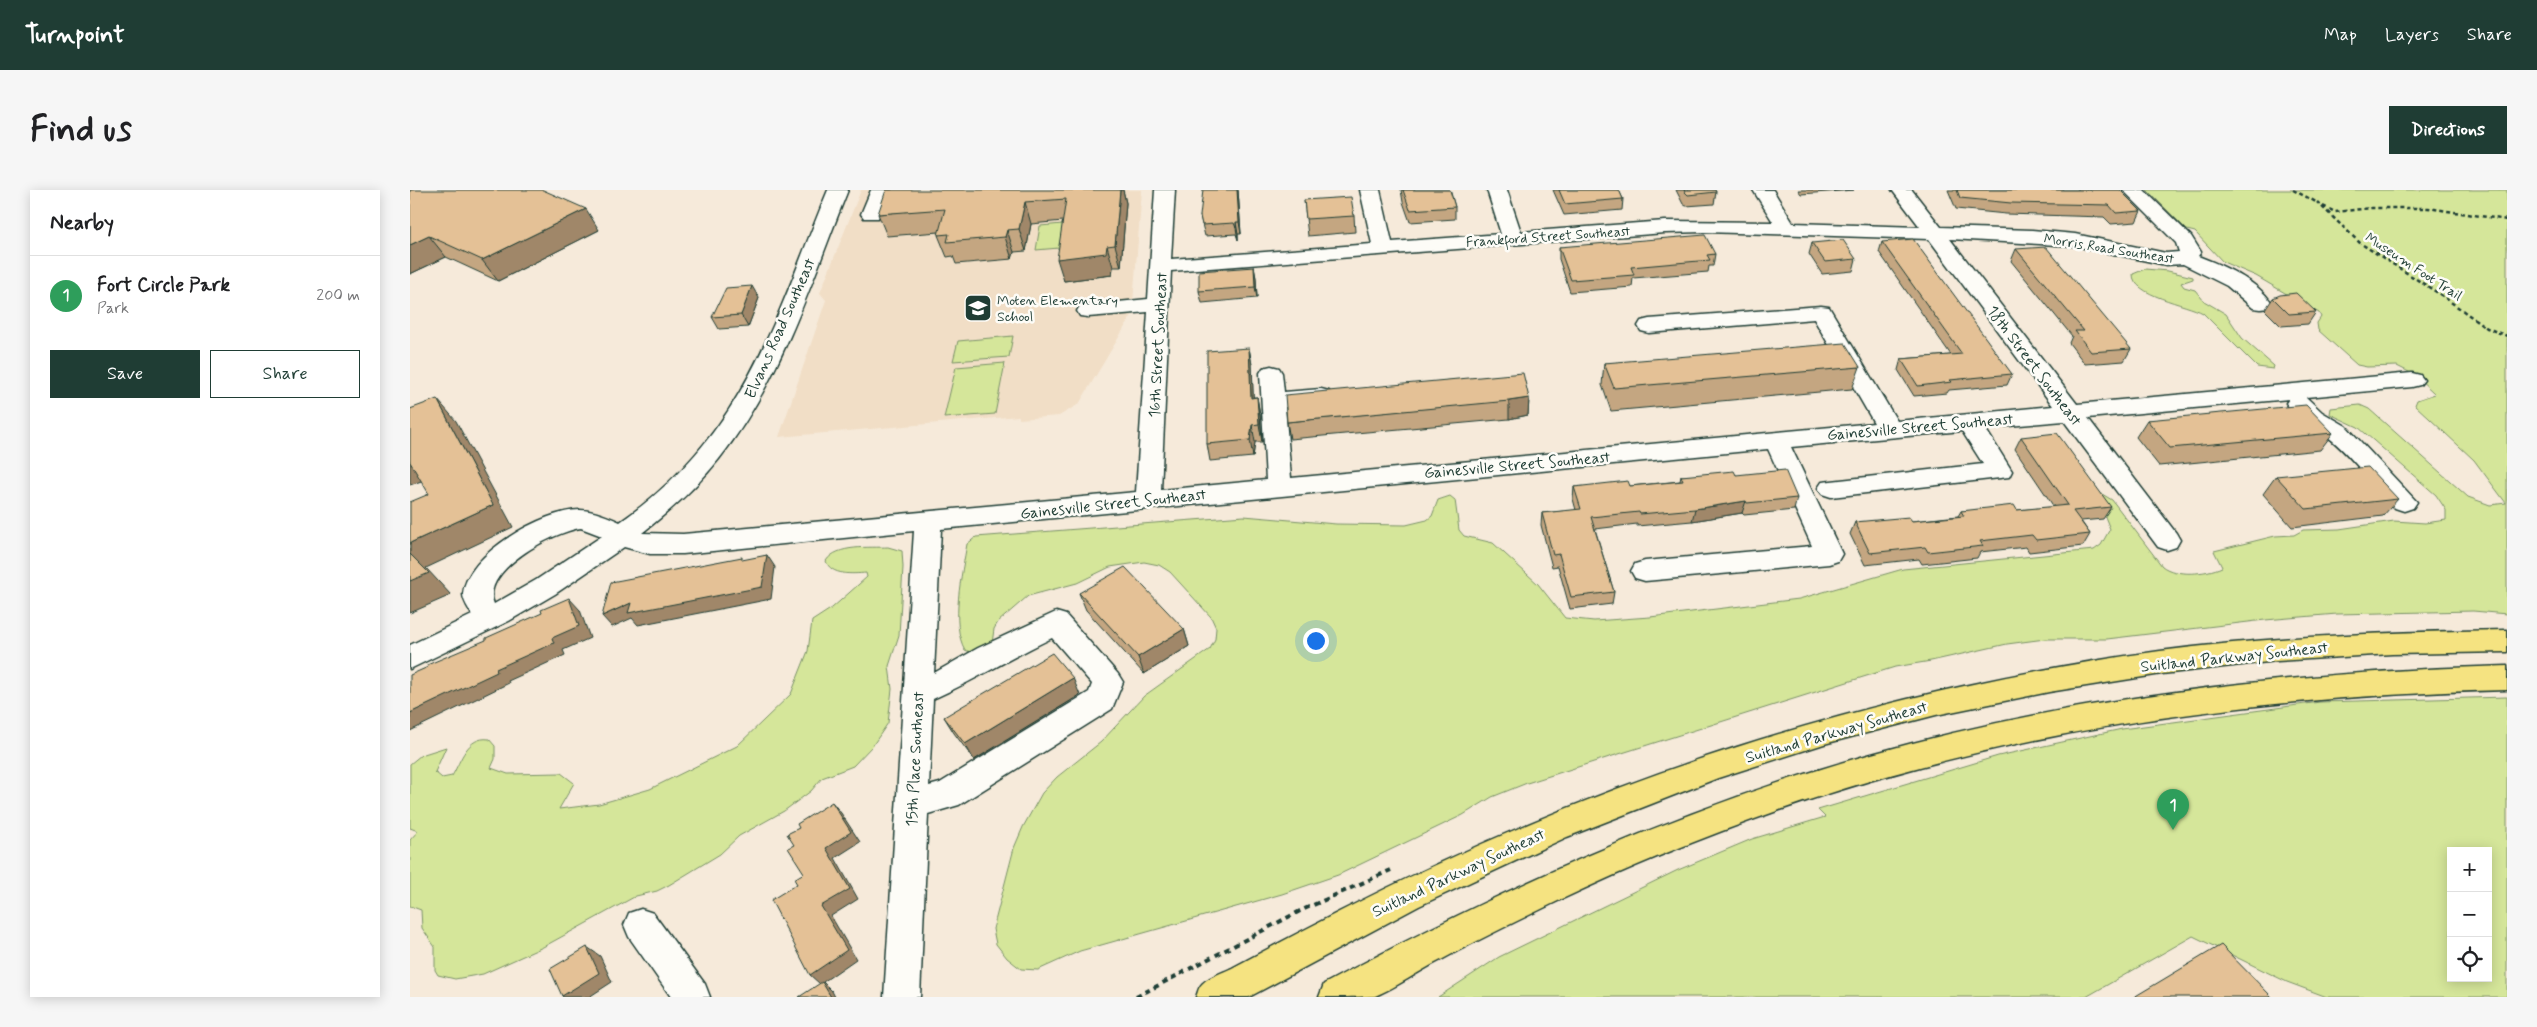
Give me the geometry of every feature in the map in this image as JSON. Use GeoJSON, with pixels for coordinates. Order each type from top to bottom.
{"type":"FeatureCollection","features":[{"type":"Feature","properties":{"kind":"highway","name":"Suitland Parkway Southeast"},"geometry":{"type":"LineString","coordinates":[[1214,997],[1386,906],[1553,827],[1709,768],[1811,735],[1969,696],[2134,666],[2333,646],[2507,641]]}},
{"type":"Feature","properties":{"kind":"highway"},"geometry":{"type":"LineString","coordinates":[[1337,997],[1476,924],[1674,836],[1780,796],[1919,755],[2049,726],[2214,698],[2334,685],[2507,678]]}},
{"type":"Feature","properties":{"kind":"street","name":"Elvans Road Southeast"},"geometry":{"type":"LineString","coordinates":[[410,658],[488,619],[563,576],[623,534],[684,481],[708,455],[738,416],[766,363],[838,190]]}},
{"type":"Feature","properties":{"kind":"street"},"geometry":{"type":"LineString","coordinates":[[871,214],[881,190]]}},
{"type":"Feature","properties":{"kind":"street","name":"16th Street Southeast"},"geometry":{"type":"LineString","coordinates":[[1148,500],[1165,190]]}},
{"type":"Feature","properties":{"kind":"street"},"geometry":{"type":"LineString","coordinates":[[1370,190],[1383,249]]}},
{"type":"Feature","properties":{"kind":"street"},"geometry":{"type":"LineString","coordinates":[[1497,190],[1513,239]]}},
{"type":"Feature","properties":{"kind":"street"},"geometry":{"type":"LineString","coordinates":[[1763,190],[1786,228]]}},
{"type":"Feature","properties":{"kind":"street","name":"18th Street Southeast"},"geometry":{"type":"LineString","coordinates":[[1902,190],[2168,540]]}},
{"type":"Feature","properties":{"kind":"street"},"geometry":{"type":"LineString","coordinates":[[2133,190],[2184,240],[2188,255],[2221,272],[2244,287],[2261,302]]}},
{"type":"Feature","properties":{"kind":"street","name":"Frankford Street Southeast"},"geometry":{"type":"LineString","coordinates":[[1161,266],[1665,227],[1786,228],[1935,233]]}},
{"type":"Feature","properties":{"kind":"street","name":"Morris Road Southeast"},"geometry":{"type":"LineString","coordinates":[[1935,233],[2075,240],[2166,259],[2188,255]]}},
{"type":"Feature","properties":{"kind":"street"},"geometry":{"type":"LineString","coordinates":[[1088,311],[1159,304]]}},
{"type":"Feature","properties":{"kind":"street"},"geometry":{"type":"LineString","coordinates":[[1649,326],[1821,312],[1833,349],[1889,428]]}},
{"type":"Feature","properties":{"kind":"street"},"geometry":{"type":"LineString","coordinates":[[1271,373],[1279,487]]}},
{"type":"Feature","properties":{"kind":"street","name":"Gainesville Street Southeast"},"geometry":{"type":"LineString","coordinates":[[488,619],[477,596],[479,582],[498,560],[528,538],[564,521],[581,519],[623,534],[644,544],[670,544],[2412,380]]}},
{"type":"Feature","properties":{"kind":"street"},"geometry":{"type":"LineString","coordinates":[[2286,391],[2314,418],[2337,432],[2404,502]]}},
{"type":"Feature","properties":{"kind":"street"},"geometry":{"type":"LineString","coordinates":[[1273,400],[1342,394]]}},
{"type":"Feature","properties":{"kind":"street"},"geometry":{"type":"LineString","coordinates":[[1831,488],[2000,471],[1968,421]]}},
{"type":"Feature","properties":{"kind":"street"},"geometry":{"type":"LineString","coordinates":[[1644,571],[1829,554],[1776,440]]}},
{"type":"Feature","properties":{"kind":"street","name":"15th Place Southeast"},"geometry":{"type":"LineString","coordinates":[[902,997],[928,521]]}},
{"type":"Feature","properties":{"kind":"street"},"geometry":{"type":"LineString","coordinates":[[912,806],[948,795],[1101,700],[1108,682],[1056,623],[988,656],[954,678],[918,693]]}},
{"type":"Feature","properties":{"kind":"street"},"geometry":{"type":"LineString","coordinates":[[641,925],[692,997]]}},
{"type":"Feature","properties":{"kind":"path","name":"Museum Foot Trail"},"geometry":{"type":"LineString","coordinates":[[2293,190],[2335,212],[2371,208],[2428,208],[2507,220]]}},
{"type":"Feature","properties":{"kind":"path","name":"Museum Foot Trail"},"geometry":{"type":"LineString","coordinates":[[2317,202],[2360,243],[2441,295],[2487,328],[2507,336]]}},
{"type":"Feature","properties":{"kind":"shaded area","name":"Moten Elementary School"},"geometry":{"type":"Polygon","coordinates":[[[861,190],[1142,190],[1132,315],[1079,404],[1059,416],[1019,419],[1019,416],[779,437],[826,300],[820,293],[861,190]]]}},
{"type":"Feature","properties":{"kind":"green space"},"geometry":{"type":"Polygon","coordinates":[[[2147,190],[2507,190],[2507,614],[2473,611],[2337,614],[2265,620],[2107,639],[2045,639],[2007,644],[1895,667],[1527,783],[1492,797],[1463,815],[1338,875],[1282,894],[1080,951],[1038,970],[1021,969],[1007,958],[996,944],[993,929],[1014,848],[1023,827],[1042,793],[1057,777],[1101,742],[1144,696],[1210,649],[1215,639],[1216,628],[1211,617],[1170,572],[1159,565],[1144,562],[1110,567],[1077,583],[1028,596],[998,622],[994,629],[992,644],[973,653],[965,650],[958,627],[958,598],[967,544],[976,537],[1244,516],[1336,524],[1406,525],[1427,520],[1432,516],[1438,500],[1450,496],[1455,500],[1459,530],[1464,536],[1493,543],[1538,584],[1565,618],[1594,621],[1650,617],[1799,599],[1903,569],[2094,550],[2101,545],[2110,529],[2097,497],[2102,494],[2112,500],[2162,566],[2175,572],[2200,573],[2222,567],[2214,551],[2275,536],[2294,535],[2303,530],[2339,529],[2394,521],[2425,523],[2446,520],[2446,510],[2436,495],[2358,427],[2330,414],[2331,408],[2360,405],[2369,409],[2468,497],[2490,505],[2506,503],[2474,460],[2415,405],[2417,400],[2435,394],[2415,375],[2397,366],[2367,367],[2357,365],[2318,330],[2317,323],[2321,317],[2319,313],[2256,276],[2223,262],[2195,232],[2187,230],[2147,190]]]}},
{"type":"Feature","properties":{"kind":"green space"},"geometry":{"type":"Polygon","coordinates":[[[1063,224],[1059,248],[1036,250],[1040,226],[1063,224]]]}},
{"type":"Feature","properties":{"kind":"green space"},"geometry":{"type":"Polygon","coordinates":[[[2145,269],[2168,271],[2193,277],[2193,279],[2181,283],[2184,287],[2195,290],[2204,301],[2226,314],[2242,338],[2274,366],[2273,369],[2257,367],[2203,313],[2150,294],[2141,288],[2135,282],[2133,274],[2145,269]]]}},
{"type":"Feature","properties":{"kind":"green space"},"geometry":{"type":"Polygon","coordinates":[[[1013,336],[1009,357],[953,361],[958,341],[1013,336]]]}},
{"type":"Feature","properties":{"kind":"green space"},"geometry":{"type":"Polygon","coordinates":[[[1005,363],[995,414],[944,418],[956,367],[1005,363]]]}},
{"type":"Feature","properties":{"kind":"green space"},"geometry":{"type":"Polygon","coordinates":[[[888,547],[902,551],[903,567],[899,635],[889,666],[892,689],[888,723],[873,745],[853,766],[822,778],[811,791],[784,811],[739,836],[720,854],[669,885],[657,891],[636,896],[543,947],[483,974],[455,979],[438,975],[435,970],[435,947],[422,928],[421,910],[410,906],[410,840],[418,831],[410,828],[410,764],[421,755],[446,747],[435,772],[442,778],[452,776],[470,745],[481,739],[489,739],[495,746],[495,759],[491,768],[508,774],[561,773],[574,783],[559,809],[599,804],[650,789],[737,746],[791,694],[808,651],[812,621],[832,608],[867,577],[866,573],[837,572],[826,561],[831,556],[846,549],[888,547]]]}},
{"type":"Feature","properties":{"kind":"green space"},"geometry":{"type":"Polygon","coordinates":[[[2507,697],[2507,997],[2327,997],[2287,982],[2193,936],[2086,997],[1438,997],[1499,957],[1678,870],[1752,839],[1825,817],[1818,810],[1998,756],[2122,729],[2320,702],[2507,697]]]}},
{"type":"Feature","properties":{"kind":"building"},"geometry":{"type":"Polygon","coordinates":[[[410,190],[543,190],[586,209],[482,260],[429,236],[410,245],[410,190]]]}},
{"type":"Feature","properties":{"kind":"building"},"geometry":{"type":"Polygon","coordinates":[[[886,190],[1120,190],[1115,245],[1107,246],[1106,253],[1057,259],[1066,199],[1025,202],[1019,229],[1007,230],[1005,237],[947,242],[949,234],[938,235],[945,209],[878,214],[886,190]]]}},
{"type":"Feature","properties":{"kind":"building"},"geometry":{"type":"Polygon","coordinates":[[[1203,190],[1237,190],[1239,222],[1236,222],[1236,228],[1234,223],[1202,225],[1200,216],[1203,190]]]}},
{"type":"Feature","properties":{"kind":"building"},"geometry":{"type":"Polygon","coordinates":[[[1403,190],[1450,190],[1455,207],[1410,210],[1403,190]]]}},
{"type":"Feature","properties":{"kind":"building"},"geometry":{"type":"Polygon","coordinates":[[[1559,190],[1619,190],[1623,199],[1565,204],[1559,190]]]}},
{"type":"Feature","properties":{"kind":"building"},"geometry":{"type":"Polygon","coordinates":[[[1684,190],[1715,190],[1716,192],[1688,195],[1684,190]]]}},
{"type":"Feature","properties":{"kind":"building"},"geometry":{"type":"Polygon","coordinates":[[[1957,190],[2120,190],[2141,211],[2116,213],[2109,205],[2011,203],[1960,198],[1957,190]]]}},
{"type":"Feature","properties":{"kind":"building"},"geometry":{"type":"Polygon","coordinates":[[[1351,197],[1354,216],[1306,219],[1304,200],[1351,197]]]}},
{"type":"Feature","properties":{"kind":"building"},"geometry":{"type":"Polygon","coordinates":[[[1705,235],[1715,254],[1707,255],[1710,260],[1631,267],[1634,275],[1571,280],[1559,247],[1705,235]]]}},
{"type":"Feature","properties":{"kind":"building"},"geometry":{"type":"Polygon","coordinates":[[[1913,239],[2012,374],[1950,380],[1952,382],[1918,386],[1901,359],[1962,354],[1882,242],[1913,239]]]}},
{"type":"Feature","properties":{"kind":"building"},"geometry":{"type":"Polygon","coordinates":[[[1843,240],[1856,259],[1825,262],[1812,243],[1843,240]]]}},
{"type":"Feature","properties":{"kind":"building"},"geometry":{"type":"Polygon","coordinates":[[[2046,247],[2131,349],[2091,352],[2075,331],[2084,331],[2016,249],[2046,247]]]}},
{"type":"Feature","properties":{"kind":"building"},"geometry":{"type":"Polygon","coordinates":[[[1254,267],[1255,287],[1199,291],[1199,271],[1254,267]]]}},
{"type":"Feature","properties":{"kind":"building"},"geometry":{"type":"Polygon","coordinates":[[[752,286],[741,315],[712,317],[726,288],[752,286]]]}},
{"type":"Feature","properties":{"kind":"building"},"geometry":{"type":"Polygon","coordinates":[[[2296,293],[2316,312],[2289,314],[2273,298],[2296,293]]]}},
{"type":"Feature","properties":{"kind":"building"},"geometry":{"type":"Polygon","coordinates":[[[1845,343],[1860,367],[1614,388],[1604,363],[1845,343]]]}},
{"type":"Feature","properties":{"kind":"building"},"geometry":{"type":"Polygon","coordinates":[[[1249,348],[1251,398],[1257,397],[1259,424],[1252,425],[1250,440],[1207,444],[1207,351],[1249,348]]]}},
{"type":"Feature","properties":{"kind":"building"},"geometry":{"type":"Polygon","coordinates":[[[1523,373],[1529,398],[1287,422],[1285,395],[1523,373]]]}},
{"type":"Feature","properties":{"kind":"building"},"geometry":{"type":"Polygon","coordinates":[[[437,399],[493,505],[410,543],[410,502],[429,494],[410,462],[410,409],[437,399]]]}},
{"type":"Feature","properties":{"kind":"building"},"geometry":{"type":"Polygon","coordinates":[[[2306,405],[2333,433],[2170,448],[2147,420],[2306,405]]]}},
{"type":"Feature","properties":{"kind":"building"},"geometry":{"type":"Polygon","coordinates":[[[2057,433],[2111,507],[2073,511],[2090,534],[2036,540],[2032,535],[1980,541],[1983,546],[1928,552],[1925,547],[1870,553],[1855,522],[1909,517],[1912,521],[1964,516],[1961,511],[2014,505],[2017,510],[2068,505],[2021,437],[2057,433]]]}},
{"type":"Feature","properties":{"kind":"building"},"geometry":{"type":"Polygon","coordinates":[[[2368,467],[2398,499],[2306,509],[2276,476],[2368,467]]]}},
{"type":"Feature","properties":{"kind":"building"},"geometry":{"type":"Polygon","coordinates":[[[1785,470],[1797,498],[1747,503],[1746,501],[1695,509],[1591,517],[1614,592],[1571,597],[1559,554],[1553,555],[1542,513],[1581,509],[1574,487],[1628,481],[1630,486],[1683,481],[1681,476],[1734,471],[1736,475],[1785,470]]]}},
{"type":"Feature","properties":{"kind":"building"},"geometry":{"type":"Polygon","coordinates":[[[410,554],[429,573],[410,581],[410,554]]]}},
{"type":"Feature","properties":{"kind":"building"},"geometry":{"type":"Polygon","coordinates":[[[767,555],[762,587],[628,613],[631,603],[602,616],[611,582],[742,557],[742,560],[767,555]]]}},
{"type":"Feature","properties":{"kind":"building"},"geometry":{"type":"Polygon","coordinates":[[[1125,567],[1184,629],[1138,657],[1079,593],[1125,567]]]}},
{"type":"Feature","properties":{"kind":"building"},"geometry":{"type":"Polygon","coordinates":[[[569,598],[579,626],[552,638],[554,643],[496,669],[497,672],[410,713],[410,675],[428,667],[427,665],[486,640],[486,638],[542,613],[541,610],[569,598]]]}},
{"type":"Feature","properties":{"kind":"building"},"geometry":{"type":"Polygon","coordinates":[[[1052,653],[1073,678],[965,744],[944,717],[1052,653]]]}},
{"type":"Feature","properties":{"kind":"building"},"geometry":{"type":"Polygon","coordinates":[[[832,802],[851,832],[826,848],[850,889],[821,906],[847,950],[810,975],[771,900],[797,884],[794,879],[804,873],[788,848],[794,845],[787,834],[799,828],[797,824],[832,802]]]}},
{"type":"Feature","properties":{"kind":"building"},"geometry":{"type":"Polygon","coordinates":[[[2221,945],[2272,997],[2134,997],[2221,945]]]}},
{"type":"Feature","properties":{"kind":"building"},"geometry":{"type":"Polygon","coordinates":[[[587,947],[599,973],[562,996],[550,969],[587,947]]]}},
{"type":"Feature","properties":{"kind":"building"},"geometry":{"type":"Polygon","coordinates":[[[822,982],[831,997],[799,997],[822,982]]]}},
{"type":"Feature","properties":{"kind":"place","name":"Moten Elementary School"},"geometry":{"type":"Point","coordinates":[978,308]}},
{"type":"Feature","properties":{"kind":"place","name":"Fort Circle Park"},"geometry":{"type":"Point","coordinates":[2173,830]}}]}
